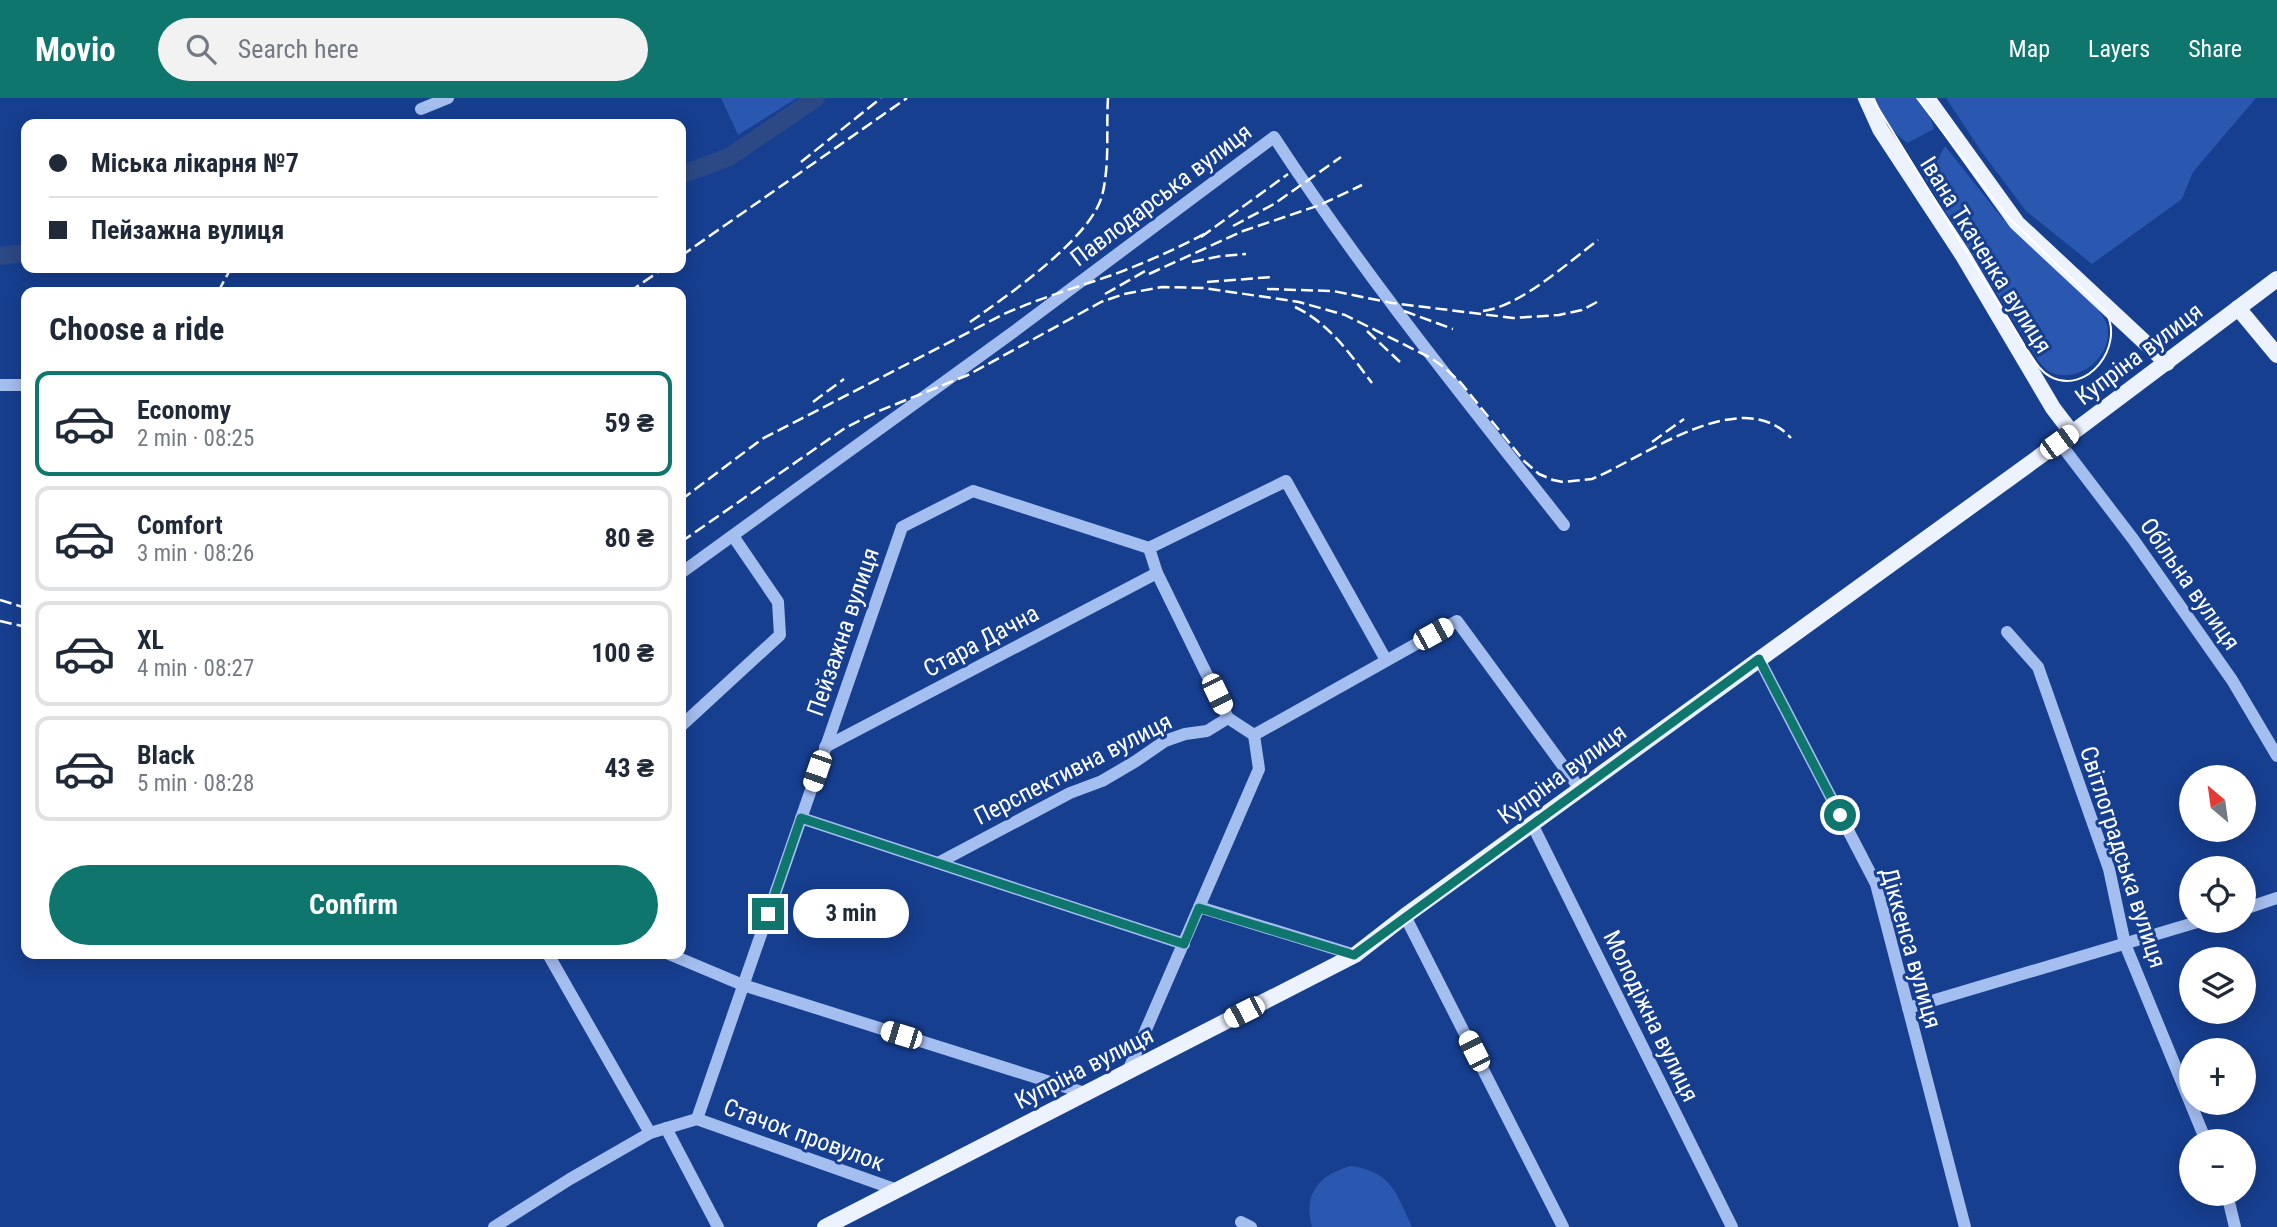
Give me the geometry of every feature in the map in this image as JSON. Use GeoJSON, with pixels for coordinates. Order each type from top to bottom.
{"type":"FeatureCollection","features":[{"type":"Feature","properties":{"kind":"main road","name":"Івана Ткаченка вулиця"},"geometry":{"type":"LineString","coordinates":[[1866,98],[1880,129],[1962,254],[2053,408],[2066,438]]}},
{"type":"Feature","properties":{"kind":"main road","name":"Івана Ткаченка вулиця"},"geometry":{"type":"LineString","coordinates":[[1927,98],[2017,223],[2167,363]]}},
{"type":"Feature","properties":{"kind":"main road","name":"Купріна вулиця"},"geometry":{"type":"LineString","coordinates":[[825,1227],[1354,955],[2066,438],[2277,279]]}},
{"type":"Feature","properties":{"kind":"main road"},"geometry":{"type":"LineString","coordinates":[[2238,308],[2277,355]]}},
{"type":"Feature","properties":{"kind":"street"},"geometry":{"type":"LineString","coordinates":[[421,109],[448,98]]}},
{"type":"Feature","properties":{"kind":"street","name":"Павлодарська вулиця"},"geometry":{"type":"LineString","coordinates":[[686,569],[1274,137],[1304,184],[1431,358],[1564,525]]}},
{"type":"Feature","properties":{"kind":"street"},"geometry":{"type":"LineString","coordinates":[[0,386],[21,384]]}},
{"type":"Feature","properties":{"kind":"street","name":"Обільна вулиця"},"geometry":{"type":"LineString","coordinates":[[2066,438],[2232,680],[2277,756]]}},
{"type":"Feature","properties":{"kind":"street"},"geometry":{"type":"LineString","coordinates":[[1128,1071],[1259,769],[1254,735],[1228,718],[1157,573],[1149,548],[1286,481],[1386,660]]}},
{"type":"Feature","properties":{"kind":"street","name":"Пейзажна вулиця"},"geometry":{"type":"LineString","coordinates":[[697,1119],[902,527],[973,491],[1149,548]]}},
{"type":"Feature","properties":{"kind":"street"},"geometry":{"type":"LineString","coordinates":[[686,721],[780,635],[778,602],[733,536]]}},
{"type":"Feature","properties":{"kind":"street","name":"Стара Дачна"},"geometry":{"type":"LineString","coordinates":[[825,747],[1157,573]]}},
{"type":"Feature","properties":{"kind":"street"},"geometry":{"type":"LineString","coordinates":[[1254,735],[1457,621],[1580,789]]}},
{"type":"Feature","properties":{"kind":"street","name":"Світлоградська вулиця"},"geometry":{"type":"LineString","coordinates":[[2007,632],[2038,667],[2109,869],[2125,944],[2201,1129]]}},
{"type":"Feature","properties":{"kind":"street","name":"Діккенса вулиця"},"geometry":{"type":"LineString","coordinates":[[1759,659],[1876,884],[1965,1227]]}},
{"type":"Feature","properties":{"kind":"street","name":"Перспективна вулиця"},"geometry":{"type":"LineString","coordinates":[[937,863],[1070,793],[1101,780],[1165,741],[1185,734],[1207,731],[1228,718]]}},
{"type":"Feature","properties":{"kind":"street"},"geometry":{"type":"LineString","coordinates":[[801,818],[1184,944]]}},
{"type":"Feature","properties":{"kind":"street","name":"Молодіжна вулиця"},"geometry":{"type":"LineString","coordinates":[[1532,824],[1732,1227]]}},
{"type":"Feature","properties":{"kind":"street"},"geometry":{"type":"LineString","coordinates":[[2256,905],[2277,898]]}},
{"type":"Feature","properties":{"kind":"street"},"geometry":{"type":"LineString","coordinates":[[1199,908],[1354,955]]}},
{"type":"Feature","properties":{"kind":"street"},"geometry":{"type":"LineString","coordinates":[[1405,916],[1563,1227]]}},
{"type":"Feature","properties":{"kind":"street"},"geometry":{"type":"LineString","coordinates":[[1908,1008],[2179,928]]}},
{"type":"Feature","properties":{"kind":"street"},"geometry":{"type":"LineString","coordinates":[[551,959],[650,1133]]}},
{"type":"Feature","properties":{"kind":"street"},"geometry":{"type":"LineString","coordinates":[[681,959],[743,985],[1086,1093]]}},
{"type":"Feature","properties":{"kind":"street"},"geometry":{"type":"LineString","coordinates":[[494,1227],[650,1133],[697,1119]]}},
{"type":"Feature","properties":{"kind":"street","name":"Стачок провулок"},"geometry":{"type":"LineString","coordinates":[[697,1119],[897,1190]]}},
{"type":"Feature","properties":{"kind":"street"},"geometry":{"type":"LineString","coordinates":[[666,1128],[718,1227]]}},
{"type":"Feature","properties":{"kind":"street"},"geometry":{"type":"LineString","coordinates":[[2230,1206],[2235,1227]]}},
{"type":"Feature","properties":{"kind":"shaded area"},"geometry":{"type":"Polygon","coordinates":[[[721,98],[797,98],[738,135],[721,98]]]}},
{"type":"Feature","properties":{"kind":"shaded area"},"geometry":{"type":"Polygon","coordinates":[[[1855,98],[1924,98],[1934,129],[1907,143],[1855,98]]]}},
{"type":"Feature","properties":{"kind":"shaded area"},"geometry":{"type":"Polygon","coordinates":[[[1946,98],[2256,98],[2193,172],[2182,199],[2092,264],[2026,211],[1946,98]]]}},
{"type":"Feature","properties":{"kind":"shaded area"},"geometry":{"type":"Polygon","coordinates":[[[1945,146],[2002,218],[2099,310],[2106,323],[2108,336],[2105,347],[2092,365],[2082,371],[2061,375],[2050,372],[2038,360],[1926,180],[1918,161],[1936,163],[1945,146]]]}},
{"type":"Feature","properties":{"kind":"shaded area"},"geometry":{"type":"Polygon","coordinates":[[[1351,1166],[1376,1173],[1391,1186],[1412,1227],[1312,1227],[1310,1204],[1316,1187],[1330,1175],[1351,1166]]]}},
{"type":"Feature","properties":{"kind":"waterway"},"geometry":{"type":"LineString","coordinates":[[686,173],[729,157],[816,98]]}},
{"type":"Feature","properties":{"kind":"waterway"},"geometry":{"type":"LineString","coordinates":[[0,256],[21,254]]}},
{"type":"Feature","properties":{"kind":"tram line"},"geometry":{"type":"LineString","coordinates":[[1872,98],[2037,364],[2051,377],[2064,381],[2089,374],[2106,353],[2110,339],[2111,326],[2106,312],[2006,215],[1917,98]]}},
{"type":"Feature","properties":{"kind":"railway"},"geometry":{"type":"LineString","coordinates":[[801,162],[881,98]]}},
{"type":"Feature","properties":{"kind":"railway"},"geometry":{"type":"LineString","coordinates":[[686,253],[907,98]]}},
{"type":"Feature","properties":{"kind":"railway"},"geometry":{"type":"LineString","coordinates":[[970,322],[1065,248],[1094,213],[1102,196],[1106,172],[1108,98]]}},
{"type":"Feature","properties":{"kind":"railway"},"geometry":{"type":"LineString","coordinates":[[1233,226],[1274,204],[1341,157]]}},
{"type":"Feature","properties":{"kind":"railway"},"geometry":{"type":"LineString","coordinates":[[1201,237],[1288,174]]}},
{"type":"Feature","properties":{"kind":"railway"},"geometry":{"type":"LineString","coordinates":[[1149,274],[1243,231],[1320,205],[1362,185]]}},
{"type":"Feature","properties":{"kind":"railway"},"geometry":{"type":"LineString","coordinates":[[686,496],[762,439],[1004,314],[1127,269],[1208,232]]}},
{"type":"Feature","properties":{"kind":"railway"},"geometry":{"type":"LineString","coordinates":[[1483,311],[1497,308],[1528,293],[1598,240]]}},
{"type":"Feature","properties":{"kind":"railway"},"geometry":{"type":"LineString","coordinates":[[1192,262],[1246,254]]}},
{"type":"Feature","properties":{"kind":"railway"},"geometry":{"type":"LineString","coordinates":[[1105,294],[1147,270]]}},
{"type":"Feature","properties":{"kind":"railway"},"geometry":{"type":"LineString","coordinates":[[221,287],[228,273]]}},
{"type":"Feature","properties":{"kind":"railway"},"geometry":{"type":"LineString","coordinates":[[636,287],[657,273]]}},
{"type":"Feature","properties":{"kind":"railway"},"geometry":{"type":"LineString","coordinates":[[1207,282],[1272,277]]}},
{"type":"Feature","properties":{"kind":"railway"},"geometry":{"type":"LineString","coordinates":[[686,539],[845,428],[879,411],[968,375],[1101,302],[1124,294],[1162,287],[1204,288],[1299,302],[1345,315],[1431,358],[1445,368],[1461,383],[1524,461],[1539,474],[1553,480],[1563,482],[1592,479],[1665,442],[1720,421],[1746,418],[1770,423],[1791,438]]}},
{"type":"Feature","properties":{"kind":"railway"},"geometry":{"type":"LineString","coordinates":[[1267,289],[1333,291],[1392,303],[1513,318],[1559,315],[1582,310],[1597,302]]}},
{"type":"Feature","properties":{"kind":"railway"},"geometry":{"type":"LineString","coordinates":[[1295,307],[1329,330],[1372,383]]}},
{"type":"Feature","properties":{"kind":"railway"},"geometry":{"type":"LineString","coordinates":[[1404,311],[1453,329]]}},
{"type":"Feature","properties":{"kind":"railway"},"geometry":{"type":"LineString","coordinates":[[1367,331],[1400,362]]}},
{"type":"Feature","properties":{"kind":"railway"},"geometry":{"type":"LineString","coordinates":[[813,402],[844,379]]}},
{"type":"Feature","properties":{"kind":"railway"},"geometry":{"type":"LineString","coordinates":[[1652,442],[1684,419]]}},
{"type":"Feature","properties":{"kind":"railway"},"geometry":{"type":"LineString","coordinates":[[0,600],[21,606]]}},
{"type":"Feature","properties":{"kind":"railway"},"geometry":{"type":"LineString","coordinates":[[0,621],[21,626]]}},
{"type":"Feature","properties":{"kind":"route"},"geometry":{"type":"LineString","coordinates":[[768,914],[801,818],[1184,944],[1199,908],[1354,955],[1759,659],[1840,815]]}}]}
